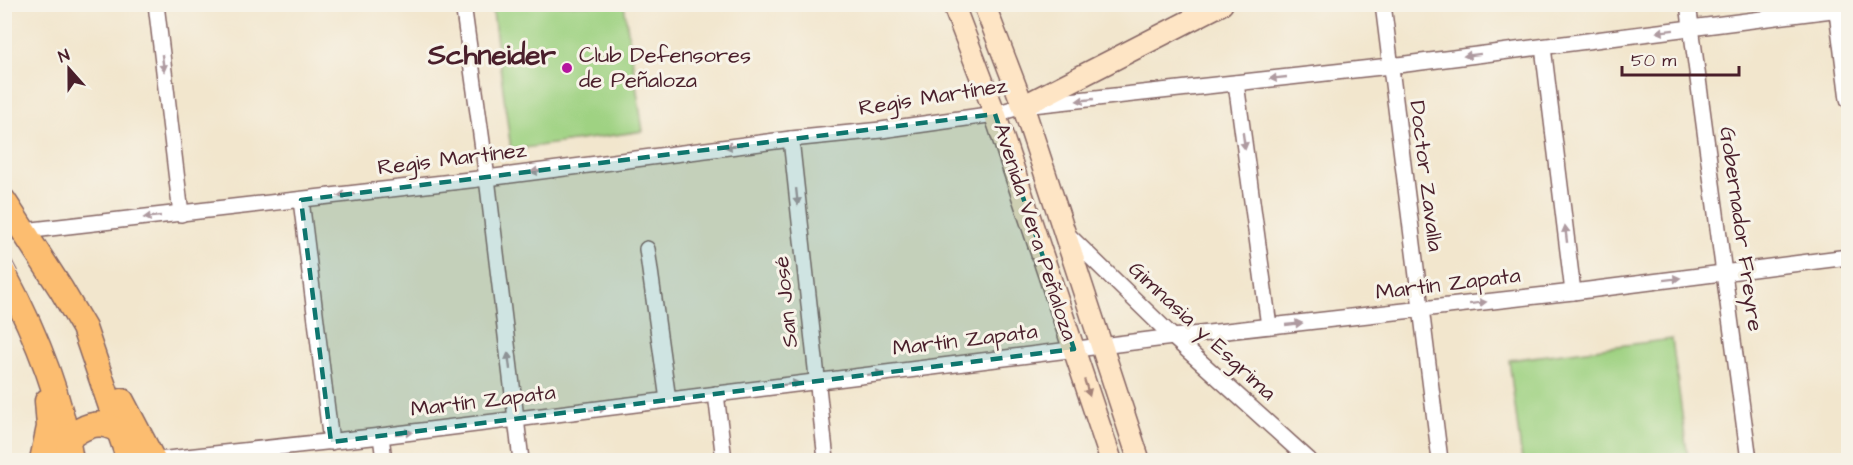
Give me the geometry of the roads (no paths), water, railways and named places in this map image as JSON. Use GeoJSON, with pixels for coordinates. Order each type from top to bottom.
{"type":"FeatureCollection","features":[{"type":"Feature","properties":{"kind":"main road","name":"Avenida Vera Peñaloza"},"geometry":{"type":"LineString","coordinates":[[953,4],[995,114],[1111,460]]}},
{"type":"Feature","properties":{"kind":"main road","name":"Avenida Vera Peñaloza"},"geometry":{"type":"LineString","coordinates":[[984,4],[1023,106],[1139,460]]}},
{"type":"Feature","properties":{"kind":"main road"},"geometry":{"type":"LineString","coordinates":[[1023,106],[1222,4]]}},
{"type":"Feature","properties":{"kind":"main road"},"geometry":{"type":"LineString","coordinates":[[4,201],[17,229],[84,328],[153,460]]}},
{"type":"Feature","properties":{"kind":"main road"},"geometry":{"type":"LineString","coordinates":[[4,274],[30,326],[72,443]]}},
{"type":"Feature","properties":{"kind":"main road"},"geometry":{"type":"LineString","coordinates":[[30,326],[48,405],[49,427],[44,460]]}},
{"type":"Feature","properties":{"kind":"main road"},"geometry":{"type":"LineString","coordinates":[[84,328],[108,422],[129,460]]}},
{"type":"Feature","properties":{"kind":"main road"},"geometry":{"type":"LineString","coordinates":[[44,460],[96,425],[108,422]]}},
{"type":"Feature","properties":{"kind":"main road"},"geometry":{"type":"LineString","coordinates":[[108,422],[136,443],[153,460]]}},
{"type":"Feature","properties":{"kind":"street"},"geometry":{"type":"LineString","coordinates":[[156,4],[181,214]]}},
{"type":"Feature","properties":{"kind":"street"},"geometry":{"type":"LineString","coordinates":[[463,4],[487,178],[521,460]]}},
{"type":"Feature","properties":{"kind":"street","name":"Doctor Zavalla"},"geometry":{"type":"LineString","coordinates":[[1383,4],[1440,460]]}},
{"type":"Feature","properties":{"kind":"street","name":"Gobernador Freyre"},"geometry":{"type":"LineString","coordinates":[[1688,4],[1749,460]]}},
{"type":"Feature","properties":{"kind":"street"},"geometry":{"type":"LineString","coordinates":[[1841,7],[1848,99]]}},
{"type":"Feature","properties":{"kind":"street","name":"Regis Martínez"},"geometry":{"type":"LineString","coordinates":[[17,229],[181,214],[487,178],[791,139],[881,130],[995,114],[1023,106],[1390,66],[1841,7]]}},
{"type":"Feature","properties":{"kind":"street"},"geometry":{"type":"LineString","coordinates":[[1543,47],[1573,292]]}},
{"type":"Feature","properties":{"kind":"street"},"geometry":{"type":"LineString","coordinates":[[1236,83],[1269,326]]}},
{"type":"Feature","properties":{"kind":"street","name":"San José"},"geometry":{"type":"LineString","coordinates":[[791,139],[826,460]]}},
{"type":"Feature","properties":{"kind":"street"},"geometry":{"type":"LineString","coordinates":[[301,200],[331,442]]}},
{"type":"Feature","properties":{"kind":"street","name":"Gimnasia y Esgrima"},"geometry":{"type":"LineString","coordinates":[[1065,232],[1173,337],[1309,460]]}},
{"type":"Feature","properties":{"kind":"street"},"geometry":{"type":"LineString","coordinates":[[647,249],[668,399]]}},
{"type":"Feature","properties":{"kind":"street","name":"Martín Zapata"},"geometry":{"type":"LineString","coordinates":[[158,460],[381,436],[1102,345],[1573,292],[1848,257]]}},
{"type":"Feature","properties":{"kind":"street"},"geometry":{"type":"LineString","coordinates":[[716,394],[724,460]]}},
{"type":"Feature","properties":{"kind":"street"},"geometry":{"type":"LineString","coordinates":[[381,436],[384,460]]}},
{"type":"Feature","properties":{"kind":"lane"},"geometry":{"type":"LineString","coordinates":[[4,218],[17,229]]}},
{"type":"Feature","properties":{"kind":"lane"},"geometry":{"type":"LineString","coordinates":[[4,255],[36,321],[59,383],[72,443]]}},
{"type":"Feature","properties":{"kind":"lane"},"geometry":{"type":"LineString","coordinates":[[88,366],[108,422]]}},
{"type":"Feature","properties":{"kind":"place","name":"Club Defensores de Peñaloza"},"geometry":{"type":"Point","coordinates":[567,68]}},
{"type":"Feature","properties":{"kind":"district","name":"Schneider"},"geometry":{"type":"Point","coordinates":[492,55]}}]}
